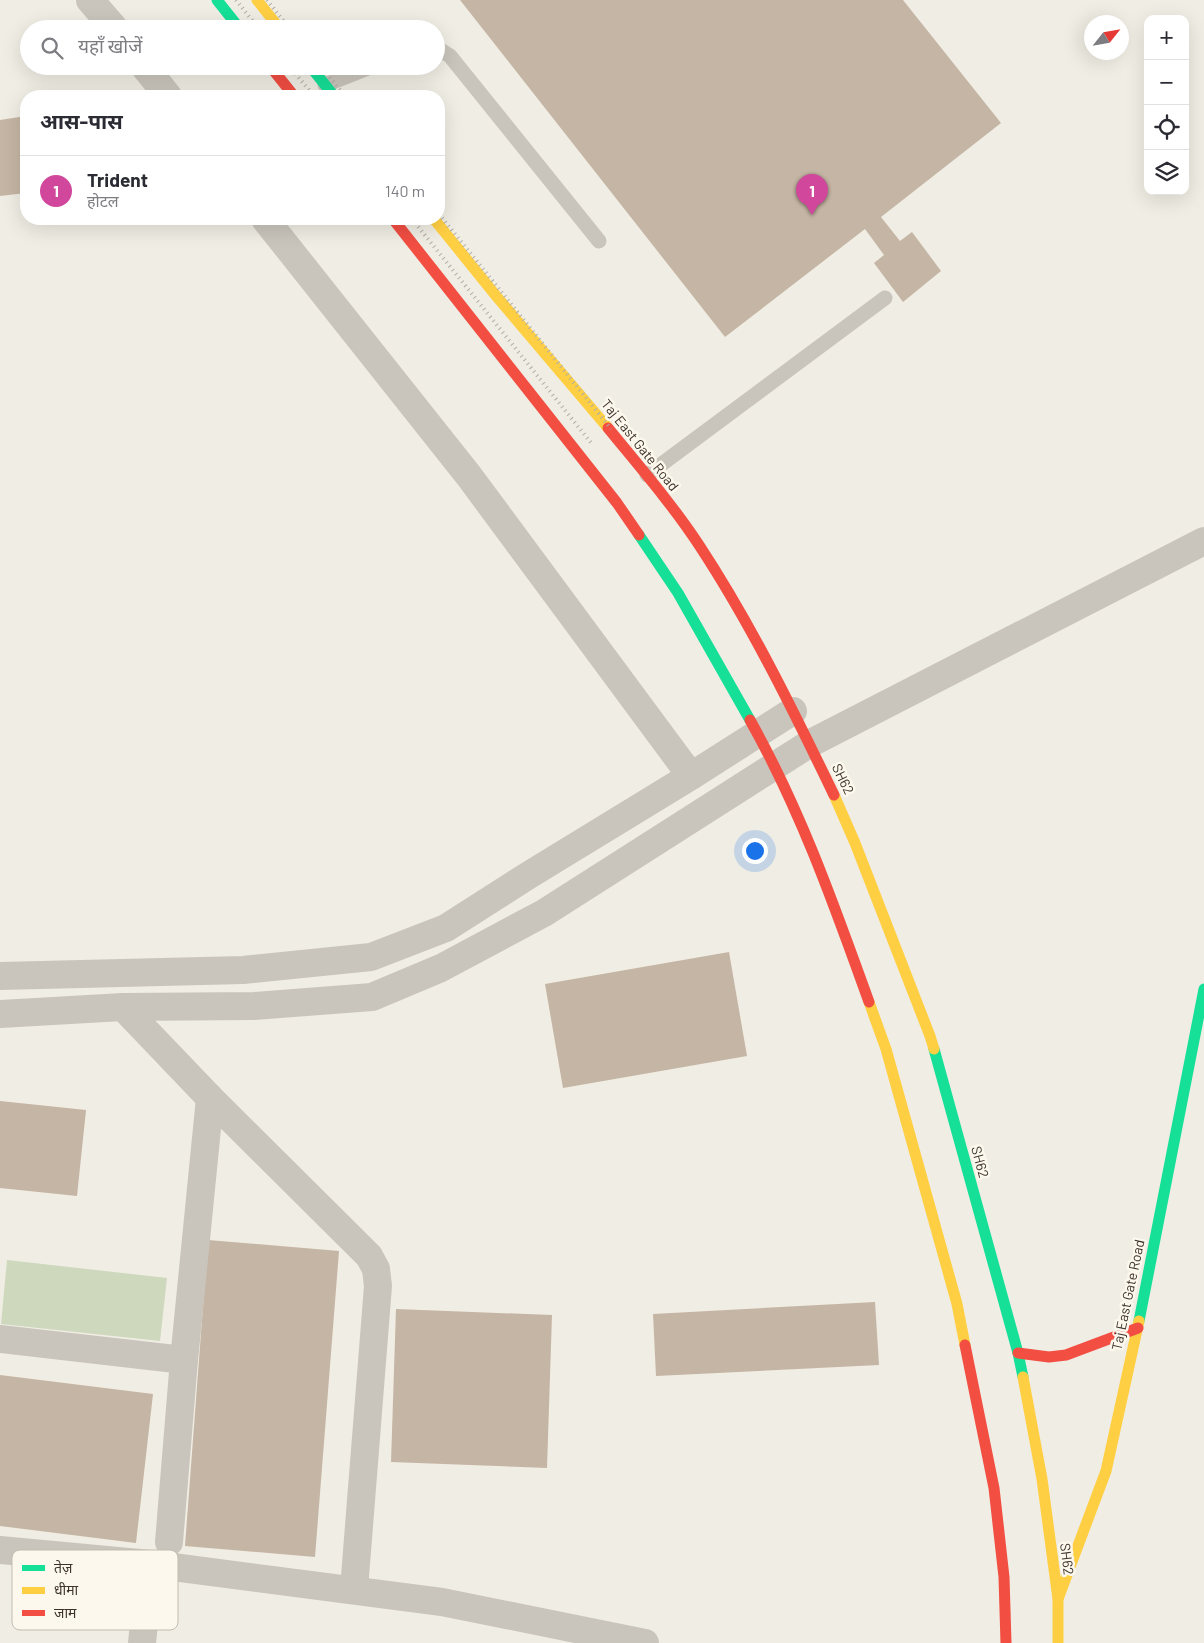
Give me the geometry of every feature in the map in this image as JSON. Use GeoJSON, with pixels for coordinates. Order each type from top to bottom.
{"type":"FeatureCollection","features":[{"type":"Feature","properties":{"kind":"main road"},"geometry":{"type":"LineString","coordinates":[[217,0],[233,20]]}},
{"type":"Feature","properties":{"kind":"main road"},"geometry":{"type":"LineString","coordinates":[[257,0],[273,20]]}},
{"type":"Feature","properties":{"kind":"main road"},"geometry":{"type":"LineString","coordinates":[[277,75],[289,90]]}},
{"type":"Feature","properties":{"kind":"main road"},"geometry":{"type":"LineString","coordinates":[[317,75],[329,90]]}},
{"type":"Feature","properties":{"kind":"main road"},"geometry":{"type":"LineString","coordinates":[[398,225],[617,503],[678,593],[774,765],[808,839],[886,1049],[957,1304],[994,1488],[1004,1577],[1006,1643]]}},
{"type":"Feature","properties":{"kind":"main road","name":"Taj East Gate Road"},"geometry":{"type":"LineString","coordinates":[[439,225],[647,476],[698,544],[739,610],[793,711]]}},
{"type":"Feature","properties":{"kind":"main road","name":"SH62"},"geometry":{"type":"LineString","coordinates":[[793,711],[835,796],[855,843],[930,1036],[1018,1353],[1042,1478],[1058,1599],[1058,1643]]}},
{"type":"Feature","properties":{"kind":"main road","name":"Taj East Gate Road"},"geometry":{"type":"LineString","coordinates":[[1058,1599],[1106,1470],[1200,1032],[1204,990]]}},
{"type":"Feature","properties":{"kind":"main road"},"geometry":{"type":"LineString","coordinates":[[1018,1353],[1048,1357],[1066,1355],[1138,1328]]}},
{"type":"Feature","properties":{"kind":"street"},"geometry":{"type":"LineString","coordinates":[[90,0],[107,20]]}},
{"type":"Feature","properties":{"kind":"street"},"geometry":{"type":"LineString","coordinates":[[151,75],[163,90]]}},
{"type":"Feature","properties":{"kind":"street"},"geometry":{"type":"LineString","coordinates":[[270,225],[469,476],[691,776]]}},
{"type":"Feature","properties":{"kind":"street"},"geometry":{"type":"LineString","coordinates":[[0,1014],[123,1007],[254,1006],[372,997],[441,968],[544,913],[809,744],[1204,541]]}},
{"type":"Feature","properties":{"kind":"street"},"geometry":{"type":"LineString","coordinates":[[0,976],[243,970],[371,957],[446,928],[793,711]]}},
{"type":"Feature","properties":{"kind":"street"},"geometry":{"type":"LineString","coordinates":[[123,1007],[210,1098],[369,1256],[376,1269],[378,1286],[354,1590]]}},
{"type":"Feature","properties":{"kind":"street"},"geometry":{"type":"LineString","coordinates":[[169,1542],[184,1360],[210,1098]]}},
{"type":"Feature","properties":{"kind":"street"},"geometry":{"type":"LineString","coordinates":[[0,1339],[184,1360]]}},
{"type":"Feature","properties":{"kind":"street"},"geometry":{"type":"LineString","coordinates":[[178,1568],[442,1602],[645,1643]]}},
{"type":"Feature","properties":{"kind":"street"},"geometry":{"type":"LineString","coordinates":[[142,1643],[143,1630]]}},
{"type":"Feature","properties":{"kind":"lane"},"geometry":{"type":"LineString","coordinates":[[445,52],[450,56],[599,241]]}},
{"type":"Feature","properties":{"kind":"lane"},"geometry":{"type":"LineString","coordinates":[[332,90],[358,75]]}},
{"type":"Feature","properties":{"kind":"lane"},"geometry":{"type":"LineString","coordinates":[[647,476],[885,298]]}},
{"type":"Feature","properties":{"kind":"green space"},"geometry":{"type":"Polygon","coordinates":[[[7,1260],[167,1278],[160,1341],[1,1324],[7,1260]]]}},
{"type":"Feature","properties":{"kind":"building"},"geometry":{"type":"Polygon","coordinates":[[[460,0],[903,0],[1001,123],[881,217],[900,241],[912,232],[941,271],[903,302],[874,263],[884,255],[865,229],[725,337],[460,0]]]}},
{"type":"Feature","properties":{"kind":"building"},"geometry":{"type":"Polygon","coordinates":[[[20,117],[20,194],[0,196],[0,120],[20,117]]]}},
{"type":"Feature","properties":{"kind":"building"},"geometry":{"type":"Polygon","coordinates":[[[729,952],[747,1056],[563,1088],[545,984],[729,952]]]}},
{"type":"Feature","properties":{"kind":"building"},"geometry":{"type":"Polygon","coordinates":[[[0,1101],[86,1110],[77,1196],[0,1188],[0,1101]]]}},
{"type":"Feature","properties":{"kind":"building"},"geometry":{"type":"Polygon","coordinates":[[[208,1240],[339,1251],[315,1557],[185,1546],[208,1240]]]}},
{"type":"Feature","properties":{"kind":"building"},"geometry":{"type":"Polygon","coordinates":[[[875,1302],[879,1365],[656,1376],[653,1314],[875,1302]]]}},
{"type":"Feature","properties":{"kind":"building"},"geometry":{"type":"Polygon","coordinates":[[[396,1309],[552,1315],[547,1468],[391,1462],[396,1309]]]}},
{"type":"Feature","properties":{"kind":"building"},"geometry":{"type":"Polygon","coordinates":[[[0,1375],[153,1394],[136,1543],[0,1526],[0,1375]]]}},
{"type":"Feature","properties":{"kind":"railway"},"geometry":{"type":"LineString","coordinates":[[236,0],[252,20]]}},
{"type":"Feature","properties":{"kind":"railway"},"geometry":{"type":"LineString","coordinates":[[267,0],[283,20]]}},
{"type":"Feature","properties":{"kind":"railway"},"geometry":{"type":"LineString","coordinates":[[296,75],[309,90]]}},
{"type":"Feature","properties":{"kind":"railway"},"geometry":{"type":"LineString","coordinates":[[328,75],[340,90]]}},
{"type":"Feature","properties":{"kind":"railway"},"geometry":{"type":"LineString","coordinates":[[445,222],[611,429]]}},
{"type":"Feature","properties":{"kind":"railway"},"geometry":{"type":"LineString","coordinates":[[417,225],[592,444]]}},
{"type":"Feature","properties":{"kind":"traffic: fast"},"geometry":{"type":"LineString","coordinates":[[217,0],[233,20]]}},
{"type":"Feature","properties":{"kind":"traffic: fast"},"geometry":{"type":"LineString","coordinates":[[317,75],[329,90]]}},
{"type":"Feature","properties":{"kind":"traffic: fast"},"geometry":{"type":"LineString","coordinates":[[639,535],[678,593],[750,720]]}},
{"type":"Feature","properties":{"kind":"traffic: fast"},"geometry":{"type":"LineString","coordinates":[[1139,1321],[1204,989]]}},
{"type":"Feature","properties":{"kind":"traffic: fast"},"geometry":{"type":"LineString","coordinates":[[934,1049],[1023,1377]]}},
{"type":"Feature","properties":{"kind":"traffic: slow"},"geometry":{"type":"LineString","coordinates":[[257,0],[273,20]]}},
{"type":"Feature","properties":{"kind":"traffic: slow"},"geometry":{"type":"LineString","coordinates":[[439,225],[608,428]]}},
{"type":"Feature","properties":{"kind":"traffic: slow"},"geometry":{"type":"LineString","coordinates":[[834,795],[855,843],[934,1049]]}},
{"type":"Feature","properties":{"kind":"traffic: slow"},"geometry":{"type":"LineString","coordinates":[[869,1002],[886,1049],[957,1304],[965,1345]]}},
{"type":"Feature","properties":{"kind":"traffic: slow"},"geometry":{"type":"LineString","coordinates":[[1058,1599],[1106,1471],[1139,1321]]}},
{"type":"Feature","properties":{"kind":"traffic: slow"},"geometry":{"type":"LineString","coordinates":[[1023,1377],[1042,1479],[1058,1599],[1058,1643]]}},
{"type":"Feature","properties":{"kind":"traffic: jam"},"geometry":{"type":"LineString","coordinates":[[277,75],[289,90]]}},
{"type":"Feature","properties":{"kind":"traffic: jam"},"geometry":{"type":"LineString","coordinates":[[398,225],[617,503],[639,535]]}},
{"type":"Feature","properties":{"kind":"traffic: jam"},"geometry":{"type":"LineString","coordinates":[[608,428],[678,515],[718,575],[771,668],[834,795]]}},
{"type":"Feature","properties":{"kind":"traffic: jam"},"geometry":{"type":"LineString","coordinates":[[750,720],[785,789],[816,859],[869,1002]]}},
{"type":"Feature","properties":{"kind":"traffic: jam"},"geometry":{"type":"LineString","coordinates":[[1018,1353],[1049,1357],[1066,1355],[1138,1328]]}},
{"type":"Feature","properties":{"kind":"traffic: jam"},"geometry":{"type":"LineString","coordinates":[[965,1345],[994,1488],[1004,1577],[1006,1643]]}},
{"type":"Feature","properties":{"kind":"place","name":"Trident"},"geometry":{"type":"Point","coordinates":[812,215]}}]}
